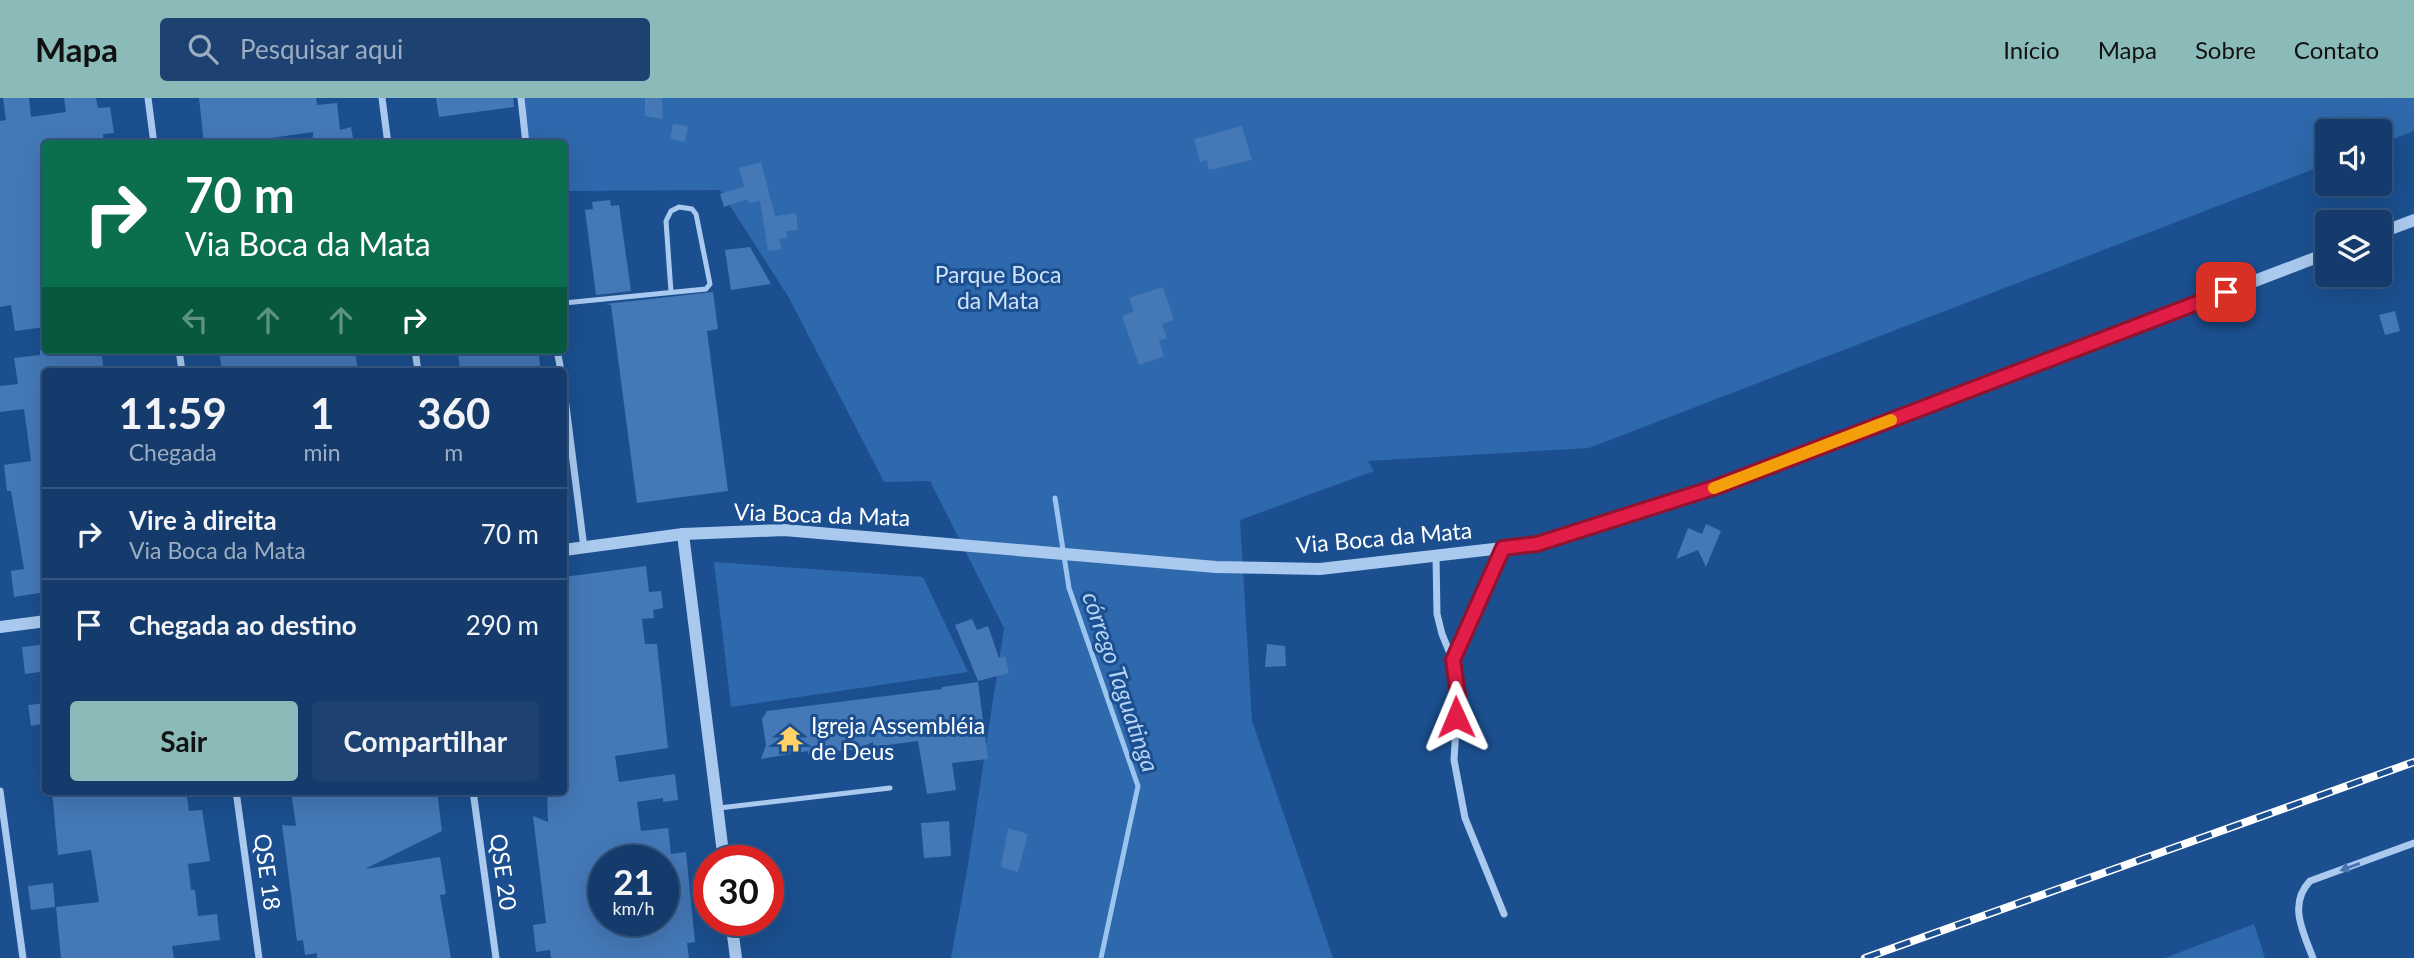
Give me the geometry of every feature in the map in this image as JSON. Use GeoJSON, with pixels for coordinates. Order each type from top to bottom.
{"type":"FeatureCollection","features":[{"type":"Feature","properties":{"kind":"street"},"geometry":{"type":"LineString","coordinates":[[148,98],[153,140]]}},
{"type":"Feature","properties":{"kind":"street"},"geometry":{"type":"LineString","coordinates":[[382,98],[387,140]]}},
{"type":"Feature","properties":{"kind":"street"},"geometry":{"type":"LineString","coordinates":[[520,98],[525,140]]}},
{"type":"Feature","properties":{"kind":"street"},"geometry":{"type":"LineString","coordinates":[[2392,228],[2414,220]]}},
{"type":"Feature","properties":{"kind":"street","name":"Via Boca da Mata"},"geometry":{"type":"LineString","coordinates":[[567,550],[683,534],[784,530],[1216,567],[1320,569],[1537,544],[1716,487],[2315,258]]}},
{"type":"Feature","properties":{"kind":"street"},"geometry":{"type":"LineString","coordinates":[[567,414],[584,548]]}},
{"type":"Feature","properties":{"kind":"street"},"geometry":{"type":"LineString","coordinates":[[683,534],[722,845]]}},
{"type":"Feature","properties":{"kind":"street"},"geometry":{"type":"LineString","coordinates":[[1453,660],[1503,548]]}},
{"type":"Feature","properties":{"kind":"street"},"geometry":{"type":"LineString","coordinates":[[1436,556],[1437,614],[1453,660],[1458,695],[1454,760],[1465,818],[1504,915]]}},
{"type":"Feature","properties":{"kind":"street"},"geometry":{"type":"LineString","coordinates":[[0,627],[42,622]]}},
{"type":"Feature","properties":{"kind":"street"},"geometry":{"type":"LineString","coordinates":[[0,791],[23,958]]}},
{"type":"Feature","properties":{"kind":"street","name":"QSE 18"},"geometry":{"type":"LineString","coordinates":[[237,795],[259,958]]}},
{"type":"Feature","properties":{"kind":"street","name":"QSE 20"},"geometry":{"type":"LineString","coordinates":[[474,795],[496,958]]}},
{"type":"Feature","properties":{"kind":"street"},"geometry":{"type":"LineString","coordinates":[[2313,958],[2299,921],[2298,898],[2303,888],[2310,881],[2414,844]]}},
{"type":"Feature","properties":{"kind":"street"},"geometry":{"type":"LineString","coordinates":[[733,936],[736,958]]}},
{"type":"Feature","properties":{"kind":"lane"},"geometry":{"type":"LineString","coordinates":[[567,303],[706,289],[710,284],[696,214],[692,209],[679,206],[671,212],[666,221],[671,292]]}},
{"type":"Feature","properties":{"kind":"lane"},"geometry":{"type":"LineString","coordinates":[[717,808],[890,788]]}},
{"type":"Feature","properties":{"kind":"green space","name":"Parque Boca da Mata"},"geometry":{"type":"Polygon","coordinates":[[[519,98],[2414,98],[2414,131],[2392,139],[2392,119],[2315,119],[2315,169],[1589,448],[1368,461],[1374,471],[1240,520],[1252,721],[1333,958],[951,958],[1004,628],[930,481],[884,482],[789,298],[720,190],[567,191],[567,140],[525,140],[519,98]]]}},
{"type":"Feature","properties":{"kind":"green space"},"geometry":{"type":"Polygon","coordinates":[[[714,562],[923,577],[968,672],[731,707],[714,562]]]}},
{"type":"Feature","properties":{"kind":"green space"},"geometry":{"type":"Polygon","coordinates":[[[2254,924],[2265,958],[2165,958],[2254,924]]]}},
{"type":"Feature","properties":{"kind":"building"},"geometry":{"type":"Polygon","coordinates":[[[3,98],[29,98],[31,117],[66,112],[64,98],[96,98],[98,108],[110,107],[114,133],[103,134],[104,140],[42,140],[42,328],[15,331],[11,305],[0,307],[0,121],[6,120],[3,98]]]}},
{"type":"Feature","properties":{"kind":"building"},"geometry":{"type":"Polygon","coordinates":[[[199,98],[316,98],[317,105],[337,103],[340,130],[351,127],[353,140],[307,140],[313,137],[313,132],[258,140],[204,140],[199,98]]]}},
{"type":"Feature","properties":{"kind":"building"},"geometry":{"type":"Polygon","coordinates":[[[436,98],[513,98],[514,107],[439,117],[436,98]]]}},
{"type":"Feature","properties":{"kind":"building"},"geometry":{"type":"Polygon","coordinates":[[[645,98],[662,98],[663,119],[645,116],[645,98]]]}},
{"type":"Feature","properties":{"kind":"building"},"geometry":{"type":"Polygon","coordinates":[[[673,124],[688,126],[685,142],[670,139],[673,124]]]}},
{"type":"Feature","properties":{"kind":"building"},"geometry":{"type":"Polygon","coordinates":[[[1242,126],[1252,160],[1209,170],[1207,160],[1200,162],[1194,139],[1242,126]]]}},
{"type":"Feature","properties":{"kind":"building"},"geometry":{"type":"Polygon","coordinates":[[[761,162],[775,216],[796,213],[798,230],[786,231],[787,238],[779,239],[782,249],[768,251],[760,201],[749,203],[748,199],[724,207],[720,194],[744,187],[739,168],[761,162]]]}},
{"type":"Feature","properties":{"kind":"building"},"geometry":{"type":"Polygon","coordinates":[[[610,200],[611,206],[619,205],[631,291],[596,295],[585,210],[593,209],[592,202],[610,200]]]}},
{"type":"Feature","properties":{"kind":"building"},"geometry":{"type":"Polygon","coordinates":[[[750,247],[771,284],[731,290],[725,250],[750,247]]]}},
{"type":"Feature","properties":{"kind":"building"},"geometry":{"type":"Polygon","coordinates":[[[1163,287],[1174,320],[1162,324],[1167,338],[1159,341],[1164,356],[1139,365],[1122,316],[1134,311],[1129,298],[1163,287]]]}},
{"type":"Feature","properties":{"kind":"building"},"geometry":{"type":"Polygon","coordinates":[[[713,292],[718,329],[707,331],[728,491],[637,503],[611,305],[605,304],[713,292]]]}},
{"type":"Feature","properties":{"kind":"building"},"geometry":{"type":"Polygon","coordinates":[[[2395,311],[2400,331],[2385,335],[2379,315],[2395,311]]]}},
{"type":"Feature","properties":{"kind":"building"},"geometry":{"type":"Polygon","coordinates":[[[40,350],[42,354],[102,354],[104,368],[42,368],[42,593],[14,597],[11,571],[24,569],[4,465],[31,461],[24,409],[0,412],[0,386],[18,384],[14,358],[40,355],[40,350]]]}},
{"type":"Feature","properties":{"kind":"building"},"geometry":{"type":"Polygon","coordinates":[[[220,354],[356,354],[358,368],[222,368],[220,354]]]}},
{"type":"Feature","properties":{"kind":"building"},"geometry":{"type":"Polygon","coordinates":[[[458,354],[539,354],[541,368],[460,368],[458,354]]]}},
{"type":"Feature","properties":{"kind":"building"},"geometry":{"type":"Polygon","coordinates":[[[1706,524],[1721,531],[1706,567],[1698,550],[1676,559],[1688,528],[1702,534],[1706,524]]]}},
{"type":"Feature","properties":{"kind":"building"},"geometry":{"type":"Polygon","coordinates":[[[646,566],[649,592],[661,591],[663,608],[653,610],[654,618],[642,619],[645,644],[657,644],[668,748],[615,756],[619,782],[675,774],[678,800],[663,802],[663,798],[637,802],[641,831],[668,828],[670,845],[588,845],[588,936],[679,936],[679,853],[686,852],[695,942],[687,943],[689,958],[551,958],[550,950],[536,952],[533,925],[546,923],[533,816],[548,822],[547,795],[567,795],[567,577],[646,566]]]}},
{"type":"Feature","properties":{"kind":"building"},"geometry":{"type":"Polygon","coordinates":[[[972,619],[977,630],[988,626],[999,658],[1005,656],[1009,673],[978,681],[955,625],[972,619]]]}},
{"type":"Feature","properties":{"kind":"building"},"geometry":{"type":"Polygon","coordinates":[[[42,644],[42,672],[25,674],[22,647],[42,644]]]}},
{"type":"Feature","properties":{"kind":"building"},"geometry":{"type":"Polygon","coordinates":[[[1267,644],[1285,646],[1286,666],[1265,667],[1267,644]]]}},
{"type":"Feature","properties":{"kind":"building"},"geometry":{"type":"Polygon","coordinates":[[[978,682],[988,759],[952,763],[956,790],[927,794],[918,741],[873,747],[873,742],[857,749],[808,754],[808,751],[761,759],[766,745],[762,719],[767,711],[978,682]]]}},
{"type":"Feature","properties":{"kind":"building"},"geometry":{"type":"Polygon","coordinates":[[[42,703],[42,724],[31,726],[28,705],[42,703]]]}},
{"type":"Feature","properties":{"kind":"building"},"geometry":{"type":"Polygon","coordinates":[[[52,795],[187,795],[189,811],[202,810],[210,861],[188,864],[191,890],[195,890],[198,916],[217,914],[220,940],[172,946],[174,958],[61,958],[56,907],[99,902],[91,850],[58,855],[52,795]]]}},
{"type":"Feature","properties":{"kind":"building"},"geometry":{"type":"Polygon","coordinates":[[[292,795],[438,795],[442,831],[365,869],[440,857],[446,894],[440,895],[451,958],[317,958],[317,953],[305,955],[303,940],[297,941],[282,825],[296,826],[292,795]]]}},
{"type":"Feature","properties":{"kind":"building"},"geometry":{"type":"Polygon","coordinates":[[[949,821],[951,856],[924,858],[921,823],[949,821]]]}},
{"type":"Feature","properties":{"kind":"building"},"geometry":{"type":"Polygon","coordinates":[[[1008,828],[1028,834],[1018,872],[1001,867],[1008,828]]]}},
{"type":"Feature","properties":{"kind":"building"},"geometry":{"type":"Polygon","coordinates":[[[53,883],[55,907],[31,910],[28,886],[53,883]]]}},
{"type":"Feature","properties":{"kind":"waterway","name":"córrego Taguatinga"},"geometry":{"type":"LineString","coordinates":[[1055,498],[1069,588],[1138,786],[1101,958]]}},
{"type":"Feature","properties":{"kind":"railway"},"geometry":{"type":"LineString","coordinates":[[1865,958],[2414,762]]}},
{"type":"Feature","properties":{"kind":"slow traffic"},"geometry":{"type":"LineString","coordinates":[[1714,488],[1891,420]]}},
{"type":"Feature","properties":{"kind":"place","name":"Igreja Assembléia de Deus"},"geometry":{"type":"Point","coordinates":[790,739]}},
{"type":"Feature","properties":{"kind":"route"},"geometry":{"type":"LineString","coordinates":[[1456,717],[1458,695],[1453,660],[1503,548],[1537,544],[1716,487],[2226,292]]}}]}
